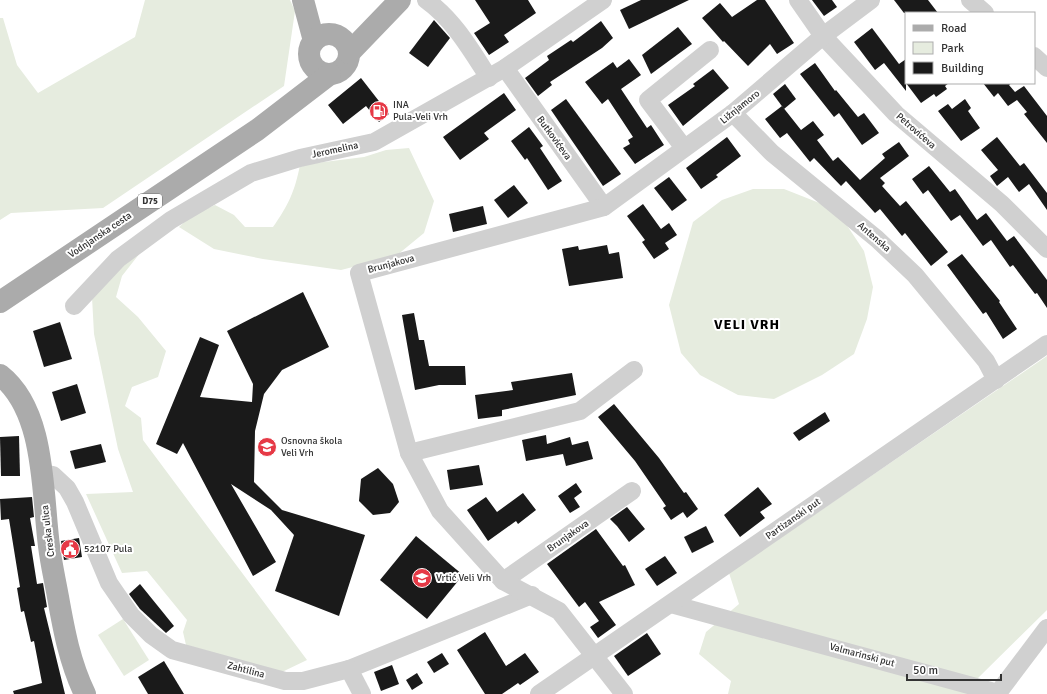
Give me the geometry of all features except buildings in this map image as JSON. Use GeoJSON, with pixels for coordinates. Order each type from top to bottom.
{"type":"FeatureCollection","features":[{"type":"Feature","properties":{"kind":"main road"},"geometry":{"type":"LineString","coordinates":[[304,0],[332,42]]}},
{"type":"Feature","properties":{"kind":"main road"},"geometry":{"type":"LineString","coordinates":[[330,74],[323,73],[316,69],[309,55],[332,42],[369,31],[400,0]]}},
{"type":"Feature","properties":{"kind":"main road","name":"D75"},"geometry":{"type":"LineString","coordinates":[[330,74],[338,72],[344,68],[348,61],[332,42]]}},
{"type":"Feature","properties":{"kind":"main road"},"geometry":{"type":"LineString","coordinates":[[299,99],[312,63]]}},
{"type":"Feature","properties":{"kind":"main road","name":"Vodnjanska cesta"},"geometry":{"type":"LineString","coordinates":[[0,302],[299,99],[330,74]]}},
{"type":"Feature","properties":{"kind":"main road","name":"Creska ulica"},"geometry":{"type":"LineString","coordinates":[[0,375],[14,388],[28,411],[42,473],[49,547],[66,642],[76,676],[85,694]]}},
{"type":"Feature","properties":{"kind":"street"},"geometry":{"type":"LineString","coordinates":[[426,0],[437,8],[465,40],[489,78]]}},
{"type":"Feature","properties":{"kind":"street","name":"Jeromelina"},"geometry":{"type":"LineString","coordinates":[[74,306],[118,259],[171,220],[251,173],[300,158],[374,142],[489,78],[603,0]]}},
{"type":"Feature","properties":{"kind":"street","name":"Petrovićeva"},"geometry":{"type":"LineString","coordinates":[[798,0],[823,36],[896,114],[1002,204],[1047,249]]}},
{"type":"Feature","properties":{"kind":"street","name":"Ližnjamoro"},"geometry":{"type":"LineString","coordinates":[[604,207],[733,113],[823,36],[871,0]]}},
{"type":"Feature","properties":{"kind":"street"},"geometry":{"type":"LineString","coordinates":[[970,0],[984,12]]}},
{"type":"Feature","properties":{"kind":"street"},"geometry":{"type":"LineString","coordinates":[[684,148],[648,100],[710,50]]}},
{"type":"Feature","properties":{"kind":"street"},"geometry":{"type":"LineString","coordinates":[[1035,57],[1047,68]]}},
{"type":"Feature","properties":{"kind":"street","name":"Butkovićeva"},"geometry":{"type":"LineString","coordinates":[[505,68],[604,207]]}},
{"type":"Feature","properties":{"kind":"street","name":"Antenska"},"geometry":{"type":"LineString","coordinates":[[733,113],[772,153],[877,239],[916,275],[986,361],[996,380]]}},
{"type":"Feature","properties":{"kind":"street","name":"Brunjakova"},"geometry":{"type":"LineString","coordinates":[[604,207],[359,273],[409,453],[440,511],[503,581],[532,595],[559,611],[624,694]]}},
{"type":"Feature","properties":{"kind":"street","name":"Partizanski put"},"geometry":{"type":"LineString","coordinates":[[539,694],[1047,344]]}},
{"type":"Feature","properties":{"kind":"street"},"geometry":{"type":"LineString","coordinates":[[409,453],[580,411],[634,370]]}},
{"type":"Feature","properties":{"kind":"street","name":"Zahtilina"},"geometry":{"type":"LineString","coordinates":[[42,473],[53,475],[67,488],[75,502],[103,571],[116,594],[131,615],[151,636],[172,650],[285,681],[303,681],[348,669],[532,595]]}},
{"type":"Feature","properties":{"kind":"street","name":"Brunjakova"},"geometry":{"type":"LineString","coordinates":[[503,581],[632,491]]}},
{"type":"Feature","properties":{"kind":"street","name":"Valmarinski put"},"geometry":{"type":"LineString","coordinates":[[671,604],[703,611],[999,693],[1047,628]]}},
{"type":"Feature","properties":{"kind":"street"},"geometry":{"type":"LineString","coordinates":[[348,669],[362,694]]}},
{"type":"Feature","properties":{"kind":"green space"},"geometry":{"type":"Polygon","coordinates":[[[145,0],[290,0],[295,11],[284,86],[103,208],[11,213],[0,220],[0,18],[3,18],[17,65],[38,93],[135,37],[145,0]]]}},
{"type":"Feature","properties":{"kind":"green space"},"geometry":{"type":"Polygon","coordinates":[[[409,148],[434,201],[424,233],[396,256],[341,270],[263,259],[214,249],[179,227],[191,216],[215,205],[234,215],[245,227],[273,227],[290,198],[296,183],[300,165],[364,157],[386,150],[409,148]]]}},
{"type":"Feature","properties":{"kind":"green space"},"geometry":{"type":"Polygon","coordinates":[[[753,189],[784,189],[822,204],[844,221],[864,251],[873,287],[867,319],[854,354],[822,375],[774,399],[738,395],[700,375],[681,353],[669,305],[693,222],[722,200],[753,189]]]}},
{"type":"Feature","properties":{"kind":"green space"},"geometry":{"type":"Polygon","coordinates":[[[140,253],[122,276],[116,297],[138,317],[166,351],[158,377],[132,387],[125,406],[141,418],[143,440],[307,660],[282,672],[186,645],[183,632],[187,620],[147,571],[122,573],[86,494],[133,492],[118,449],[94,334],[92,297],[113,273],[140,253]]]}},
{"type":"Feature","properties":{"kind":"green space"},"geometry":{"type":"Polygon","coordinates":[[[1047,356],[1047,610],[978,678],[978,694],[728,694],[731,681],[699,654],[706,632],[739,604],[729,573],[1047,356]]]}},
{"type":"Feature","properties":{"kind":"green space"},"geometry":{"type":"Polygon","coordinates":[[[123,619],[149,660],[124,676],[98,635],[123,619]]]}},
{"type":"Feature","properties":{"kind":"place","name":"INA Pula-Veli Vrh"},"geometry":{"type":"Point","coordinates":[379,111]}},
{"type":"Feature","properties":{"kind":"place","name":"Osnovna škola Veli Vrh"},"geometry":{"type":"Point","coordinates":[267,447]}},
{"type":"Feature","properties":{"kind":"place","name":"52107 Pula"},"geometry":{"type":"Point","coordinates":[70,549]}},
{"type":"Feature","properties":{"kind":"place","name":"Vrtić Veli Vrh"},"geometry":{"type":"Point","coordinates":[422,578]}},
{"type":"Feature","properties":{"kind":"district","name":"VELI VRH"},"geometry":{"type":"Point","coordinates":[747,324]}}]}
